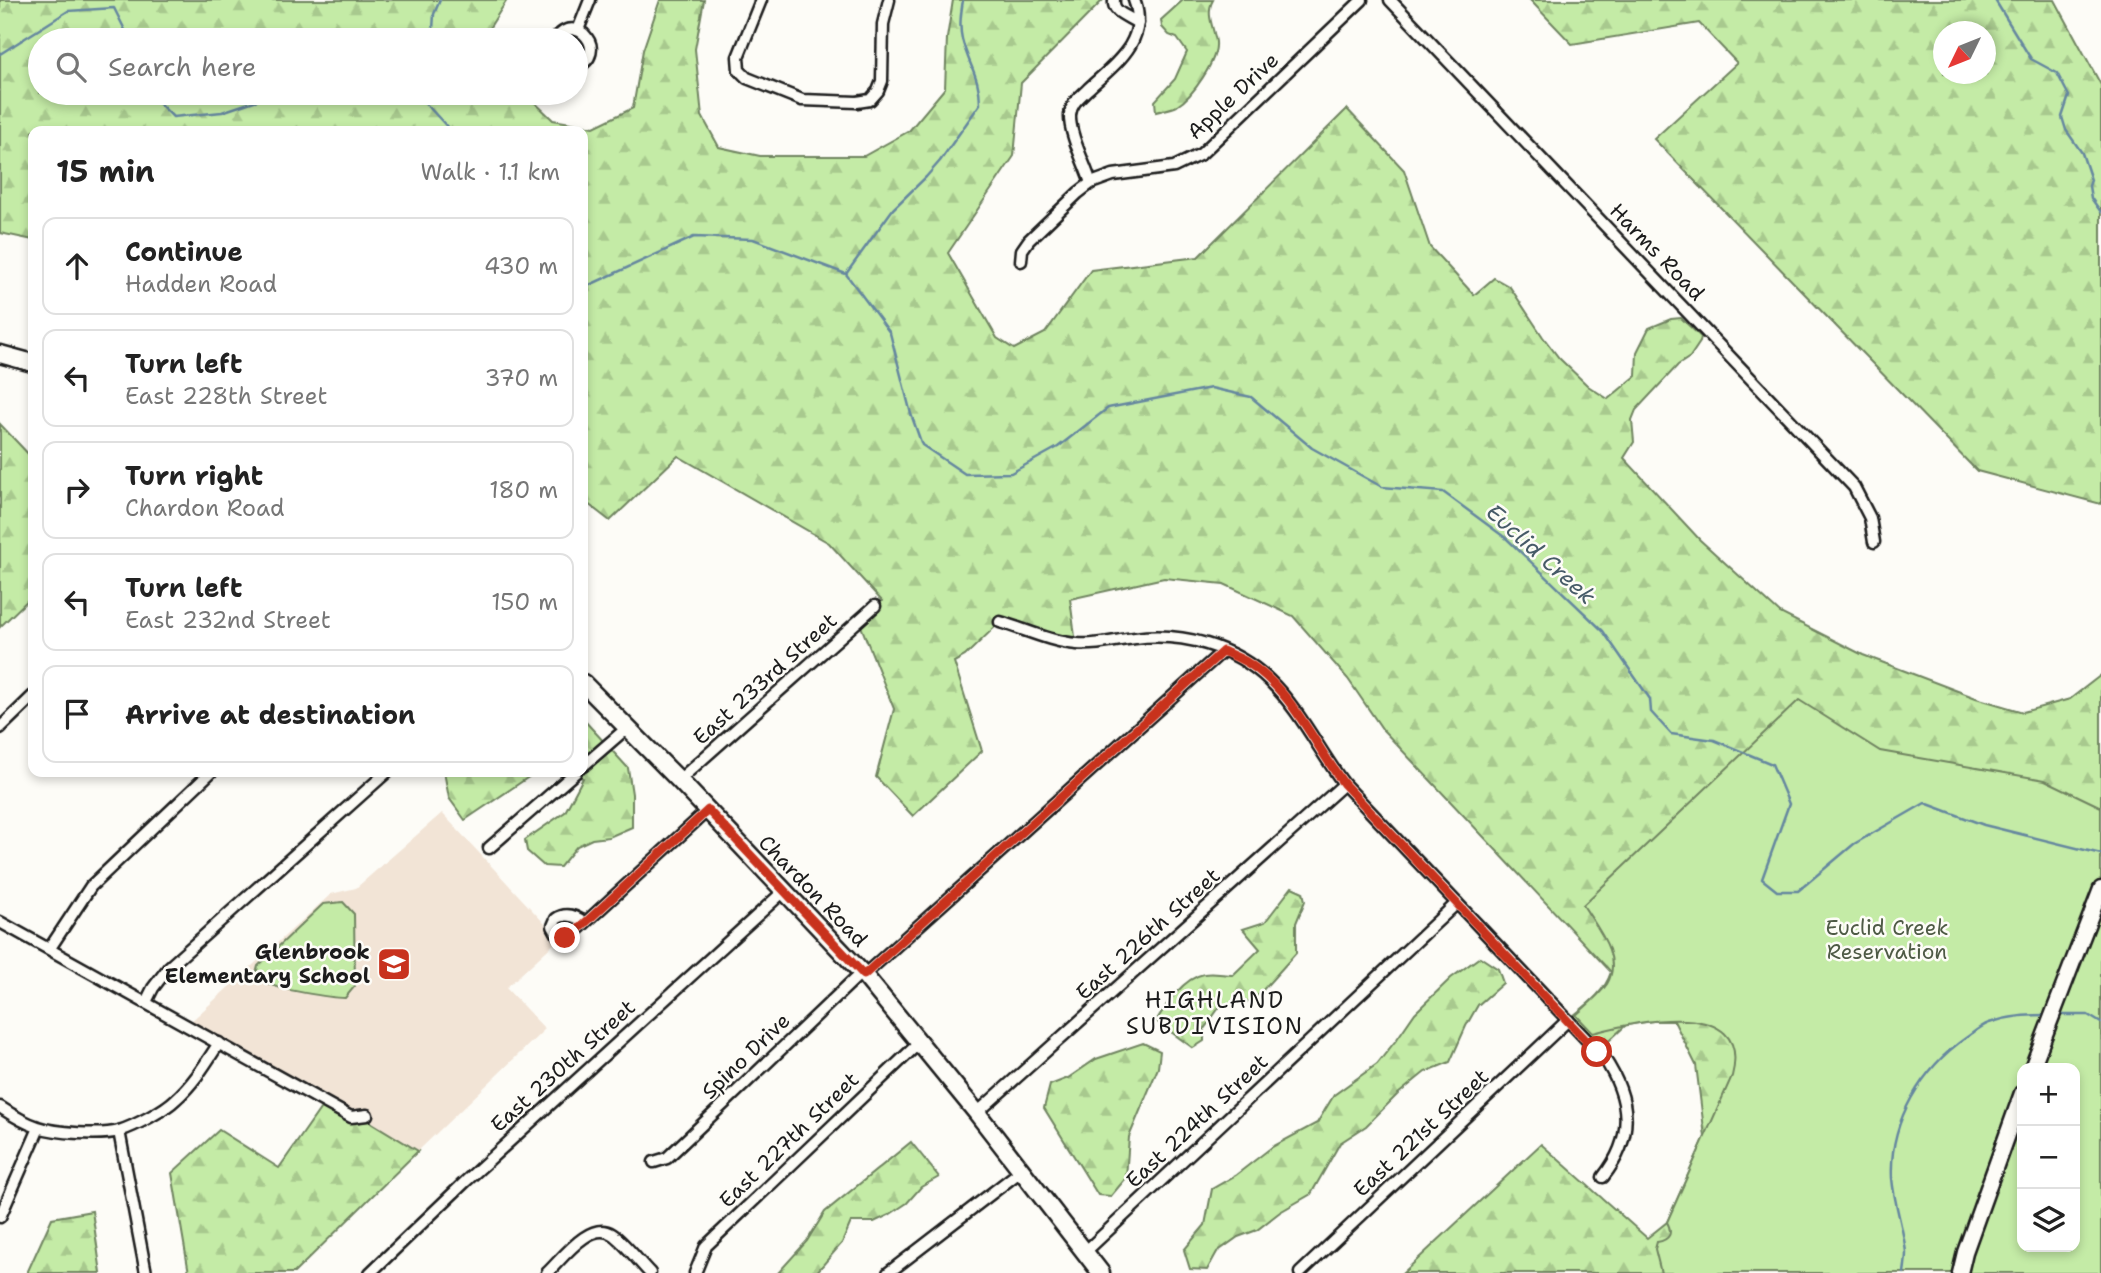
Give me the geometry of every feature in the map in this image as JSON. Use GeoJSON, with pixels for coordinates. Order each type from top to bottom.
{"type":"FeatureCollection","features":[{"type":"Feature","properties":{"kind":"main road"},"geometry":{"type":"LineString","coordinates":[[0,354],[28,362]]}},
{"type":"Feature","properties":{"kind":"main road","name":"Chardon Road"},"geometry":{"type":"LineString","coordinates":[[588,688],[680,780],[863,974],[977,1113],[1101,1273]]}},
{"type":"Feature","properties":{"kind":"street"},"geometry":{"type":"LineString","coordinates":[[579,28],[590,0]]}},
{"type":"Feature","properties":{"kind":"street"},"geometry":{"type":"LineString","coordinates":[[761,0],[738,57],[739,70],[747,78],[802,100],[857,102],[870,100],[878,91],[882,80],[883,24],[889,0]]}},
{"type":"Feature","properties":{"kind":"street"},"geometry":{"type":"LineString","coordinates":[[1114,0],[1116,11],[1138,23]]}},
{"type":"Feature","properties":{"kind":"street"},"geometry":{"type":"LineString","coordinates":[[1091,183],[1072,129],[1072,108],[1078,98],[1129,49],[1138,23],[1135,0]]}},
{"type":"Feature","properties":{"kind":"street","name":"Apple Drive"},"geometry":{"type":"LineString","coordinates":[[1021,261],[1022,250],[1029,240],[1091,183],[1113,175],[1174,167],[1195,158],[1362,0]]}},
{"type":"Feature","properties":{"kind":"street","name":"Harms Road"},"geometry":{"type":"LineString","coordinates":[[1391,0],[1854,487],[1870,518],[1874,542]]}},
{"type":"Feature","properties":{"kind":"street"},"geometry":{"type":"LineString","coordinates":[[588,38],[591,49],[588,57]]}},
{"type":"Feature","properties":{"kind":"street","name":"East 233rd Street"},"geometry":{"type":"LineString","coordinates":[[680,780],[876,606]]}},
{"type":"Feature","properties":{"kind":"street"},"geometry":{"type":"LineString","coordinates":[[1000,622],[1076,645],[1165,635],[1198,641],[1248,663],[1267,678],[1290,703],[1324,758],[1344,784],[1604,1058],[1614,1074],[1624,1100],[1626,1122],[1623,1143],[1603,1177]]}},
{"type":"Feature","properties":{"kind":"street","name":"Spino Drive"},"geometry":{"type":"LineString","coordinates":[[654,1162],[667,1158],[863,974],[1223,651]]}},
{"type":"Feature","properties":{"kind":"street"},"geometry":{"type":"LineString","coordinates":[[0,728],[28,701]]}},
{"type":"Feature","properties":{"kind":"street"},"geometry":{"type":"LineString","coordinates":[[588,762],[628,727]]}},
{"type":"Feature","properties":{"kind":"street"},"geometry":{"type":"LineString","coordinates":[[50,948],[82,897],[103,873],[206,777]]}},
{"type":"Feature","properties":{"kind":"street"},"geometry":{"type":"LineString","coordinates":[[146,1002],[169,967],[381,777]]}},
{"type":"Feature","properties":{"kind":"street"},"geometry":{"type":"LineString","coordinates":[[489,848],[570,777]]}},
{"type":"Feature","properties":{"kind":"street","name":"East 226th Street"},"geometry":{"type":"LineString","coordinates":[[977,1113],[1344,784]]}},
{"type":"Feature","properties":{"kind":"street"},"geometry":{"type":"LineString","coordinates":[[584,923],[708,810]]}},
{"type":"Feature","properties":{"kind":"street","name":"East 230th Street"},"geometry":{"type":"LineString","coordinates":[[370,1273],[464,1183],[784,891]]}},
{"type":"Feature","properties":{"kind":"street"},"geometry":{"type":"LineString","coordinates":[[2034,1063],[2100,893]]}},
{"type":"Feature","properties":{"kind":"street","name":"East 224th Street"},"geometry":{"type":"LineString","coordinates":[[1085,1252],[1457,903]]}},
{"type":"Feature","properties":{"kind":"street"},"geometry":{"type":"LineString","coordinates":[[0,922],[351,1117],[367,1115]]}},
{"type":"Feature","properties":{"kind":"street","name":"East 221st Street"},"geometry":{"type":"LineString","coordinates":[[1300,1273],[1568,1020]]}},
{"type":"Feature","properties":{"kind":"street","name":"East 227th Street"},"geometry":{"type":"LineString","coordinates":[[695,1273],[706,1246],[920,1042]]}},
{"type":"Feature","properties":{"kind":"street"},"geometry":{"type":"LineString","coordinates":[[0,1107],[39,1128],[79,1133],[119,1131],[175,1100],[201,1072],[219,1043]]}},
{"type":"Feature","properties":{"kind":"street"},"geometry":{"type":"LineString","coordinates":[[1960,1273],[2017,1107]]}},
{"type":"Feature","properties":{"kind":"street"},"geometry":{"type":"LineString","coordinates":[[0,1217],[39,1128]]}},
{"type":"Feature","properties":{"kind":"street"},"geometry":{"type":"LineString","coordinates":[[119,1131],[146,1273]]}},
{"type":"Feature","properties":{"kind":"street"},"geometry":{"type":"LineString","coordinates":[[888,1273],[1022,1170]]}},
{"type":"Feature","properties":{"kind":"street"},"geometry":{"type":"LineString","coordinates":[[547,1273],[586,1234],[599,1230],[612,1234],[650,1273]]}},
{"type":"Feature","properties":{"kind":"shaded area","name":"Glenbrook Elementary School"},"geometry":{"type":"Polygon","coordinates":[[[442,813],[559,939],[506,988],[545,1029],[418,1151],[367,1120],[351,1117],[187,1025],[331,894],[356,888],[442,813]]]}},
{"type":"Feature","properties":{"kind":"green space"},"geometry":{"type":"Polygon","coordinates":[[[0,0],[507,0],[490,28],[28,28],[28,105],[537,105],[553,120],[594,127],[633,108],[643,50],[660,0],[704,0],[695,49],[702,116],[719,147],[760,156],[864,156],[909,131],[945,88],[947,38],[953,0],[1103,0],[1021,83],[1014,156],[948,253],[997,338],[1014,349],[1045,333],[1091,270],[1198,257],[1347,109],[1404,170],[1430,247],[1474,295],[1494,278],[1510,287],[1559,358],[1588,386],[1608,399],[1636,376],[1637,352],[1649,328],[1681,318],[1701,337],[1700,342],[1690,357],[1678,365],[1636,410],[1632,420],[1634,442],[1624,458],[1700,540],[1780,613],[1863,655],[1976,698],[2023,712],[2070,699],[2101,675],[2101,1101],[2080,1074],[2080,1063],[2064,1063],[2002,1034],[2016,1273],[1403,1273],[1541,1144],[1647,1238],[1667,1222],[1705,1137],[1696,1065],[1674,1021],[1626,1025],[1597,1052],[1568,1020],[1599,993],[1611,972],[1383,730],[1348,679],[1293,616],[1224,584],[1164,578],[1070,599],[1076,644],[1000,622],[965,656],[954,662],[982,751],[913,816],[876,777],[894,709],[859,621],[882,601],[829,543],[678,456],[610,521],[588,504],[588,126],[28,126],[28,239],[0,233],[0,0]]]}},
{"type":"Feature","properties":{"kind":"green space"},"geometry":{"type":"Polygon","coordinates":[[[1183,0],[1213,0],[1210,16],[1216,50],[1203,77],[1190,95],[1177,106],[1156,112],[1155,101],[1175,79],[1187,52],[1177,38],[1169,35],[1162,27],[1161,20],[1183,0]]]}},
{"type":"Feature","properties":{"kind":"green space"},"geometry":{"type":"Polygon","coordinates":[[[1530,0],[2055,0],[2101,85],[2101,504],[1977,471],[1654,139],[1737,63],[1699,23],[1572,44],[1530,0]]]}},
{"type":"Feature","properties":{"kind":"green space"},"geometry":{"type":"Polygon","coordinates":[[[0,424],[28,454],[28,600],[0,627],[0,424]]]}},
{"type":"Feature","properties":{"kind":"green space","name":"Euclid Creek Reservation"},"geometry":{"type":"Polygon","coordinates":[[[1799,700],[1880,751],[2045,780],[2101,807],[2101,1273],[1661,1273],[1655,1249],[1657,1242],[1665,1240],[1669,1235],[1667,1222],[1732,1076],[1734,1050],[1725,1034],[1708,1024],[1686,1020],[1661,1020],[1593,1033],[1576,1015],[1596,997],[1607,984],[1611,974],[1610,953],[1583,905],[1799,700]]]}},
{"type":"Feature","properties":{"kind":"green space"},"geometry":{"type":"Polygon","coordinates":[[[588,724],[628,768],[632,794],[632,827],[577,846],[560,867],[544,866],[527,851],[525,840],[565,812],[583,778],[580,777],[588,777],[588,724]]]}},
{"type":"Feature","properties":{"kind":"green space"},"geometry":{"type":"Polygon","coordinates":[[[445,777],[529,777],[465,820],[449,798],[445,777]]]}},
{"type":"Feature","properties":{"kind":"green space"},"geometry":{"type":"Polygon","coordinates":[[[1292,887],[1303,892],[1305,901],[1296,923],[1296,953],[1253,1001],[1221,1005],[1204,1029],[1204,1041],[1193,1048],[1156,1021],[1176,993],[1189,981],[1207,973],[1233,975],[1260,949],[1243,929],[1265,922],[1292,887]]]}},
{"type":"Feature","properties":{"kind":"green space"},"geometry":{"type":"Polygon","coordinates":[[[343,902],[354,914],[355,986],[345,998],[279,987],[264,982],[256,974],[258,966],[323,904],[343,902]]]}},
{"type":"Feature","properties":{"kind":"green space"},"geometry":{"type":"Polygon","coordinates":[[[1480,957],[1498,969],[1503,983],[1478,1005],[1450,1062],[1425,1072],[1366,1126],[1340,1143],[1311,1194],[1280,1212],[1257,1230],[1238,1237],[1217,1252],[1207,1270],[1190,1269],[1184,1250],[1205,1225],[1212,1189],[1236,1175],[1272,1147],[1317,1123],[1334,1095],[1377,1064],[1415,1013],[1451,978],[1480,957]]]}},
{"type":"Feature","properties":{"kind":"green space"},"geometry":{"type":"Polygon","coordinates":[[[1143,1043],[1160,1051],[1158,1068],[1129,1137],[1126,1178],[1111,1196],[1098,1195],[1044,1108],[1050,1085],[1068,1078],[1096,1059],[1143,1043]]]}},
{"type":"Feature","properties":{"kind":"green space"},"geometry":{"type":"Polygon","coordinates":[[[325,1102],[367,1120],[418,1151],[294,1273],[189,1273],[172,1173],[219,1130],[279,1168],[325,1102]]]}},
{"type":"Feature","properties":{"kind":"green space"},"geometry":{"type":"Polygon","coordinates":[[[911,1142],[939,1177],[921,1187],[907,1203],[889,1215],[874,1222],[851,1222],[842,1243],[816,1273],[778,1273],[807,1241],[825,1212],[911,1142]]]}},
{"type":"Feature","properties":{"kind":"green space"},"geometry":{"type":"Polygon","coordinates":[[[92,1211],[101,1273],[27,1273],[52,1218],[92,1211]]]}},
{"type":"Feature","properties":{"kind":"waterway"},"geometry":{"type":"LineString","coordinates":[[433,28],[434,14],[440,0]]}},
{"type":"Feature","properties":{"kind":"waterway"},"geometry":{"type":"LineString","coordinates":[[846,274],[893,209],[940,161],[980,104],[976,78],[961,34],[963,0]]}},
{"type":"Feature","properties":{"kind":"waterway"},"geometry":{"type":"LineString","coordinates":[[1995,0],[2031,59],[2057,73],[2069,96],[2062,117],[2066,130],[2082,153],[2091,180],[2091,198],[2101,212]]}},
{"type":"Feature","properties":{"kind":"waterway","name":"Euclid Creek"},"geometry":{"type":"LineString","coordinates":[[41,28],[68,11],[114,8],[124,28]]}},
{"type":"Feature","properties":{"kind":"waterway","name":"Euclid Creek"},"geometry":{"type":"LineString","coordinates":[[0,54],[28,36]]}},
{"type":"Feature","properties":{"kind":"waterway","name":"Euclid Creek"},"geometry":{"type":"LineString","coordinates":[[161,105],[173,117],[222,112],[243,105]]}},
{"type":"Feature","properties":{"kind":"waterway","name":"Euclid Creek"},"geometry":{"type":"LineString","coordinates":[[427,105],[446,126]]}},
{"type":"Feature","properties":{"kind":"waterway","name":"Euclid Creek"},"geometry":{"type":"LineString","coordinates":[[588,286],[694,237],[753,239],[846,274],[890,333],[922,445],[965,474],[1011,473],[1058,447],[1108,408],[1211,388],[1251,397],[1312,448],[1382,487],[1443,492],[1507,539],[1603,631],[1650,699],[1651,712],[1671,734],[1714,740],[1772,764],[1789,804],[1762,879],[1777,891],[1798,891],[1854,844],[1925,803],[1984,825],[2101,854]]}},
{"type":"Feature","properties":{"kind":"waterway","name":"Euclid Creek"},"geometry":{"type":"LineString","coordinates":[[1904,1273],[1906,1252],[1892,1178],[1896,1136],[1912,1098],[1936,1064],[1980,1027],[2011,1017],[2047,1015]]}},
{"type":"Feature","properties":{"kind":"waterway","name":"Euclid Creek"},"geometry":{"type":"LineString","coordinates":[[2058,1015],[2088,1015],[2101,1023]]}},
{"type":"Feature","properties":{"kind":"place","name":"Glenbrook Elementary School"},"geometry":{"type":"Point","coordinates":[394,964]}},
{"type":"Feature","properties":{"kind":"district","name":"HIGHLAND SUBDIVISION"},"geometry":{"type":"Point","coordinates":[1215,1013]}},
{"type":"Feature","properties":{"kind":"route"},"geometry":{"type":"LineString","coordinates":[[565,938],[572,935],[708,810],[864,975],[1223,651],[1248,663],[1267,678],[1300,716],[1324,758],[1344,784],[1597,1052]]}}]}
